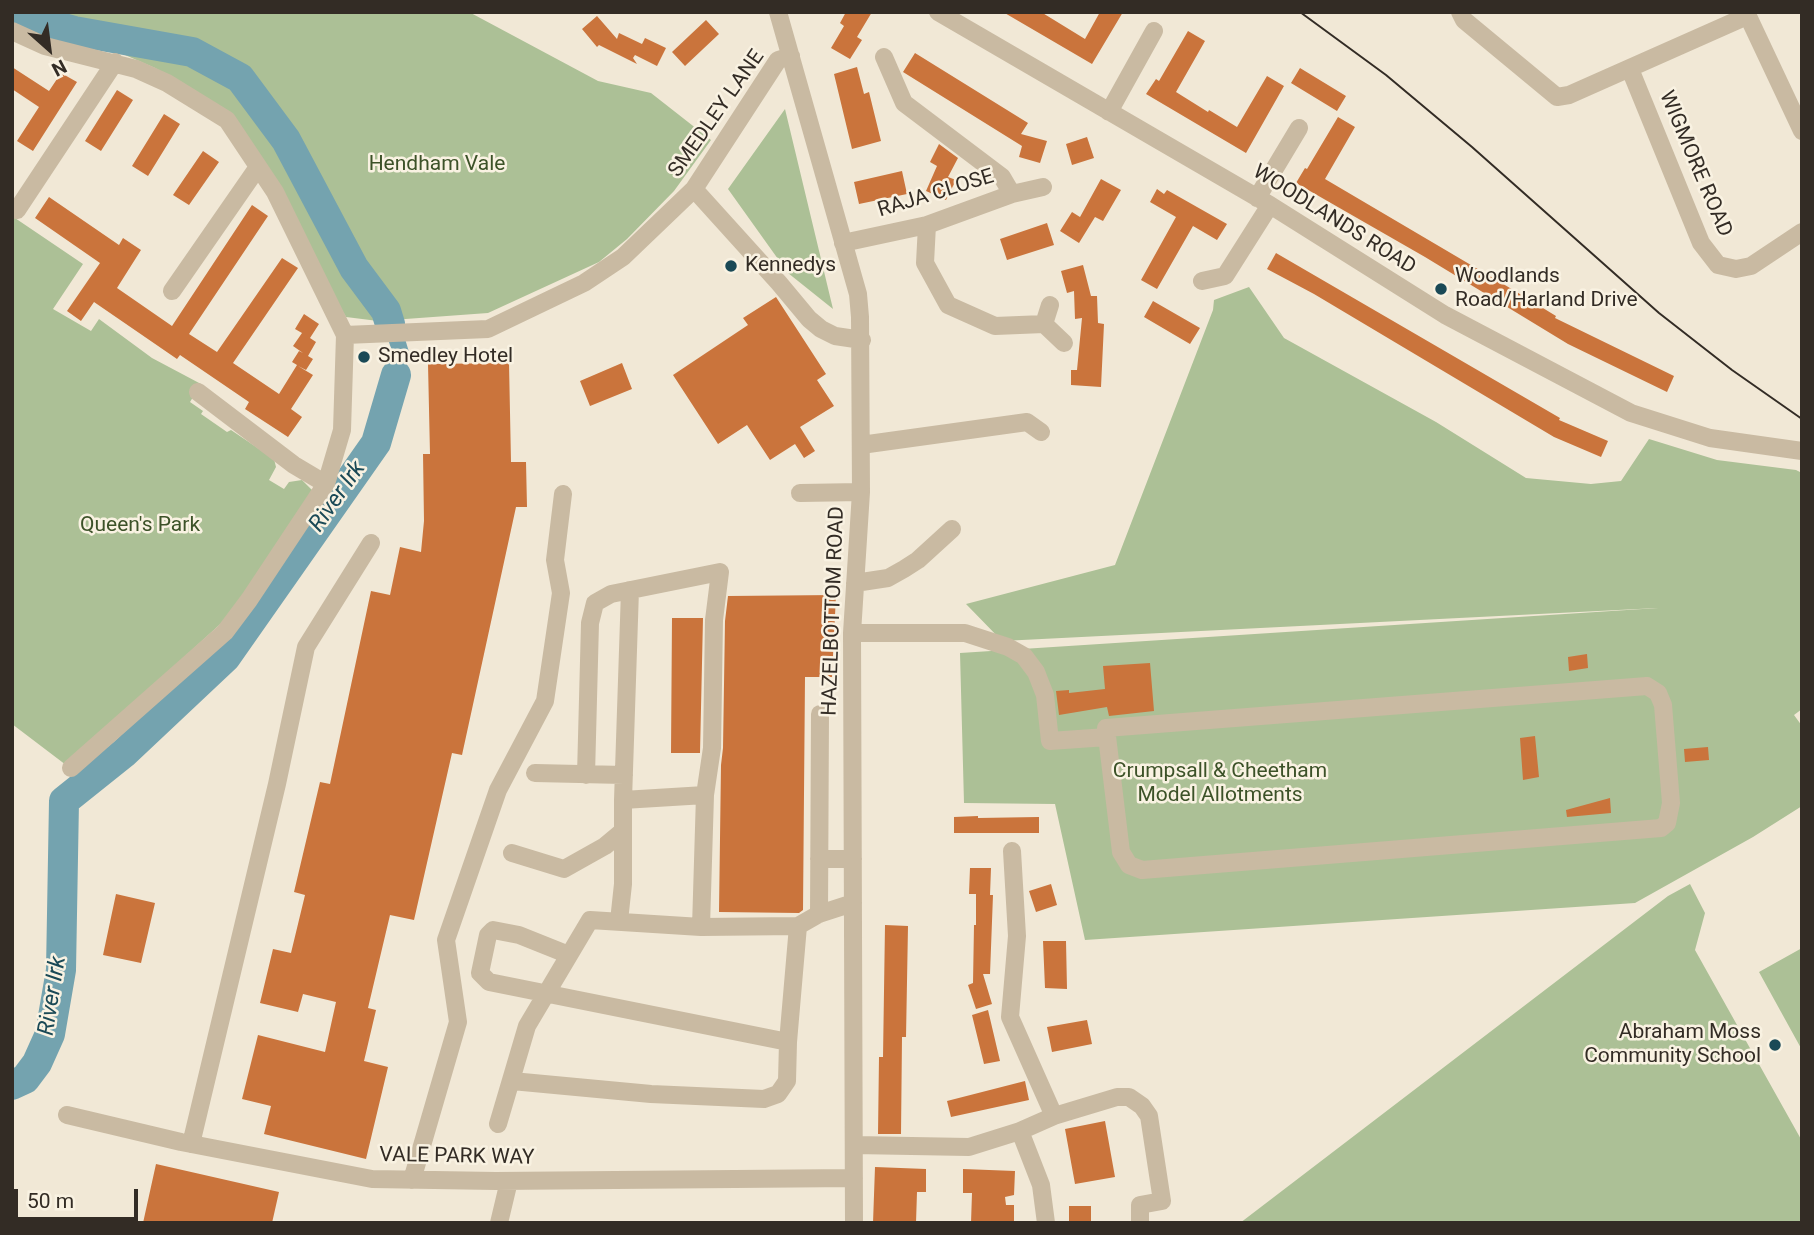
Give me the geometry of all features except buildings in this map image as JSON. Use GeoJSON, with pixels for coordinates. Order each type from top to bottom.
{"type":"FeatureCollection","features":[{"type":"Feature","properties":{"kind":"street","name":"HAZELBOTTOM ROAD"},"geometry":{"type":"LineString","coordinates":[[778,12],[858,294],[862,340],[861,492],[852,633],[854,1223]]}},
{"type":"Feature","properties":{"kind":"street","name":"WOODLANDS ROAD"},"geometry":{"type":"LineString","coordinates":[[938,12],[957,17],[1109,112],[1264,202],[1445,315],[1630,413],[1710,438],[1802,451]]}},
{"type":"Feature","properties":{"kind":"street"},"geometry":{"type":"LineString","coordinates":[[1460,12],[1464,20],[1557,97],[1569,95],[1630,69],[1747,14],[1802,131]]}},
{"type":"Feature","properties":{"kind":"street"},"geometry":{"type":"LineString","coordinates":[[12,31],[45,46],[136,68],[167,83],[227,120],[275,192],[345,335],[342,430],[326,484],[257,590],[225,632],[71,768]]}},
{"type":"Feature","properties":{"kind":"street"},"geometry":{"type":"LineString","coordinates":[[1109,112],[1154,31]]}},
{"type":"Feature","properties":{"kind":"street","name":"SMEDLEY LANE"},"geometry":{"type":"LineString","coordinates":[[345,335],[488,329],[584,283],[624,257],[694,189],[778,60],[791,56]]}},
{"type":"Feature","properties":{"kind":"street"},"geometry":{"type":"LineString","coordinates":[[884,57],[904,103],[1002,177],[1012,194]]}},
{"type":"Feature","properties":{"kind":"street"},"geometry":{"type":"LineString","coordinates":[[17,210],[115,62]]}},
{"type":"Feature","properties":{"kind":"street","name":"WIGMORE ROAD"},"geometry":{"type":"LineString","coordinates":[[1630,69],[1701,243],[1718,265],[1736,270],[1751,266],[1802,232]]}},
{"type":"Feature","properties":{"kind":"street"},"geometry":{"type":"LineString","coordinates":[[1202,281],[1225,275],[1299,128]]}},
{"type":"Feature","properties":{"kind":"street"},"geometry":{"type":"LineString","coordinates":[[172,291],[258,167]]}},
{"type":"Feature","properties":{"kind":"street","name":"RAJA CLOSE"},"geometry":{"type":"LineString","coordinates":[[843,243],[927,225],[1012,194],[1043,187]]}},
{"type":"Feature","properties":{"kind":"street"},"geometry":{"type":"LineString","coordinates":[[694,189],[809,320],[835,336],[862,340]]}},
{"type":"Feature","properties":{"kind":"street"},"geometry":{"type":"LineString","coordinates":[[927,225],[925,263],[947,305],[995,326],[1044,324],[1064,343]]}},
{"type":"Feature","properties":{"kind":"street"},"geometry":{"type":"LineString","coordinates":[[1044,324],[1049,305]]}},
{"type":"Feature","properties":{"kind":"street"},"geometry":{"type":"LineString","coordinates":[[198,392],[294,465],[326,484]]}},
{"type":"Feature","properties":{"kind":"street"},"geometry":{"type":"LineString","coordinates":[[861,445],[1027,422],[1041,432]]}},
{"type":"Feature","properties":{"kind":"street"},"geometry":{"type":"LineString","coordinates":[[800,493],[861,492]]}},
{"type":"Feature","properties":{"kind":"street"},"geometry":{"type":"LineString","coordinates":[[412,1180],[458,1022],[446,940],[498,790],[545,701],[561,593],[555,559],[563,494]]}},
{"type":"Feature","properties":{"kind":"street"},"geometry":{"type":"LineString","coordinates":[[855,583],[888,578],[904,569],[918,561],[951,529]]}},
{"type":"Feature","properties":{"kind":"street"},"geometry":{"type":"LineString","coordinates":[[191,1144],[277,785],[306,647],[372,542]]}},
{"type":"Feature","properties":{"kind":"street"},"geometry":{"type":"LineString","coordinates":[[586,775],[590,623],[595,603],[611,594],[720,572],[714,620],[712,748],[705,795],[701,927]]}},
{"type":"Feature","properties":{"kind":"street"},"geometry":{"type":"LineString","coordinates":[[619,921],[623,884],[622,800],[630,590]]}},
{"type":"Feature","properties":{"kind":"street"},"geometry":{"type":"LineString","coordinates":[[852,633],[965,633],[1008,647],[1024,656],[1036,672],[1045,695],[1050,741],[1107,737]]}},
{"type":"Feature","properties":{"kind":"street"},"geometry":{"type":"LineString","coordinates":[[1647,686],[1658,693],[1663,705],[1670,814],[1661,828],[1651,830],[1142,870],[1129,865],[1121,852],[1107,737],[1105,728],[1647,686]]}},
{"type":"Feature","properties":{"kind":"street"},"geometry":{"type":"LineString","coordinates":[[819,914],[820,714]]}},
{"type":"Feature","properties":{"kind":"street"},"geometry":{"type":"LineString","coordinates":[[535,774],[624,775]]}},
{"type":"Feature","properties":{"kind":"street"},"geometry":{"type":"LineString","coordinates":[[622,800],[705,795]]}},
{"type":"Feature","properties":{"kind":"street"},"geometry":{"type":"LineString","coordinates":[[512,853],[564,870],[605,846],[622,831]]}},
{"type":"Feature","properties":{"kind":"street"},"geometry":{"type":"LineString","coordinates":[[1012,851],[1017,936],[1010,1017],[1054,1116]]}},
{"type":"Feature","properties":{"kind":"street"},"geometry":{"type":"LineString","coordinates":[[819,859],[853,859]]}},
{"type":"Feature","properties":{"kind":"street"},"geometry":{"type":"LineString","coordinates":[[498,1124],[527,1026],[590,920],[701,927],[798,926],[819,914],[853,903]]}},
{"type":"Feature","properties":{"kind":"street"},"geometry":{"type":"LineString","coordinates":[[512,1081],[651,1094],[764,1099],[778,1094],[787,1082],[798,926]]}},
{"type":"Feature","properties":{"kind":"street"},"geometry":{"type":"LineString","coordinates":[[569,955],[519,935],[493,930],[488,935],[480,972],[489,982],[788,1042]]}},
{"type":"Feature","properties":{"kind":"street"},"geometry":{"type":"LineString","coordinates":[[854,1145],[969,1147],[1020,1131],[1054,1116],[1117,1097],[1129,1097],[1142,1105],[1149,1116],[1162,1200],[1140,1205],[1140,1223]]}},
{"type":"Feature","properties":{"kind":"street","name":"VALE PARK WAY"},"geometry":{"type":"LineString","coordinates":[[66,1115],[191,1144],[372,1179],[509,1181],[854,1178]]}},
{"type":"Feature","properties":{"kind":"street"},"geometry":{"type":"LineString","coordinates":[[1020,1131],[1041,1185],[1046,1223]]}},
{"type":"Feature","properties":{"kind":"street"},"geometry":{"type":"LineString","coordinates":[[499,1223],[509,1181]]}},
{"type":"Feature","properties":{"kind":"green space","name":"Hendham Vale"},"geometry":{"type":"Polygon","coordinates":[[[26,12],[469,12],[598,81],[651,93],[711,140],[674,191],[627,239],[599,262],[488,313],[378,321],[346,317],[230,113],[155,68],[26,12]]]}},
{"type":"Feature","properties":{"kind":"green space"},"geometry":{"type":"Polygon","coordinates":[[[785,109],[833,309],[788,273],[728,189],[785,109]]]}},
{"type":"Feature","properties":{"kind":"green space","name":"Queen's Park"},"geometry":{"type":"Polygon","coordinates":[[[12,216],[83,264],[53,309],[91,331],[99,319],[152,358],[201,384],[190,402],[203,411],[201,414],[227,432],[231,430],[274,459],[276,467],[269,480],[284,489],[289,482],[302,480],[312,490],[239,607],[66,765],[12,724],[12,216]]]}},
{"type":"Feature","properties":{"kind":"green space","name":"Crumpsall & Cheetham Model Allotments"},"geometry":{"type":"Polygon","coordinates":[[[1249,287],[1284,338],[1436,422],[1526,478],[1591,484],[1621,481],[1649,439],[1717,460],[1802,473],[1802,709],[1794,715],[1802,726],[1802,806],[1753,837],[1635,903],[1085,940],[1055,804],[964,803],[960,653],[1658,608],[1002,641],[966,604],[1115,565],[1213,310],[1214,300],[1249,287]]]}},
{"type":"Feature","properties":{"kind":"green space"},"geometry":{"type":"Polygon","coordinates":[[[1690,884],[1705,913],[1695,950],[1802,1141],[1802,1223],[1240,1223],[1668,896],[1690,884]]]}},
{"type":"Feature","properties":{"kind":"green space"},"geometry":{"type":"Polygon","coordinates":[[[1802,948],[1802,1050],[1759,972],[1802,948]]]}},
{"type":"Feature","properties":{"kind":"water"},"geometry":{"type":"Polygon","coordinates":[[[376,288],[397,312],[409,352],[395,417],[382,411],[393,354],[378,310],[361,294],[376,288]]]}},
{"type":"Feature","properties":{"kind":"waterway","name":"River Irk"},"geometry":{"type":"LineString","coordinates":[[18,12],[21,16],[74,31],[192,52],[240,78],[286,140],[354,268],[386,311],[390,324]]}},
{"type":"Feature","properties":{"kind":"waterway","name":"River Irk"},"geometry":{"type":"LineString","coordinates":[[12,1085],[25,1079],[37,1063],[50,1034],[61,970],[64,801],[124,753],[226,657],[376,443],[396,375]]}},
{"type":"Feature","properties":{"kind":"tram line"},"geometry":{"type":"LineString","coordinates":[[1300,12],[1386,75],[1472,147],[1659,313],[1732,370],[1802,419]]}},
{"type":"Feature","properties":{"kind":"place","name":"Kennedys"},"geometry":{"type":"Point","coordinates":[731,266]}},
{"type":"Feature","properties":{"kind":"place","name":"Woodlands Road/Harland Drive"},"geometry":{"type":"Point","coordinates":[1441,289]}},
{"type":"Feature","properties":{"kind":"place","name":"Smedley Hotel"},"geometry":{"type":"Point","coordinates":[364,357]}},
{"type":"Feature","properties":{"kind":"place","name":"Abraham Moss Community School"},"geometry":{"type":"Point","coordinates":[1775,1045]}}]}
